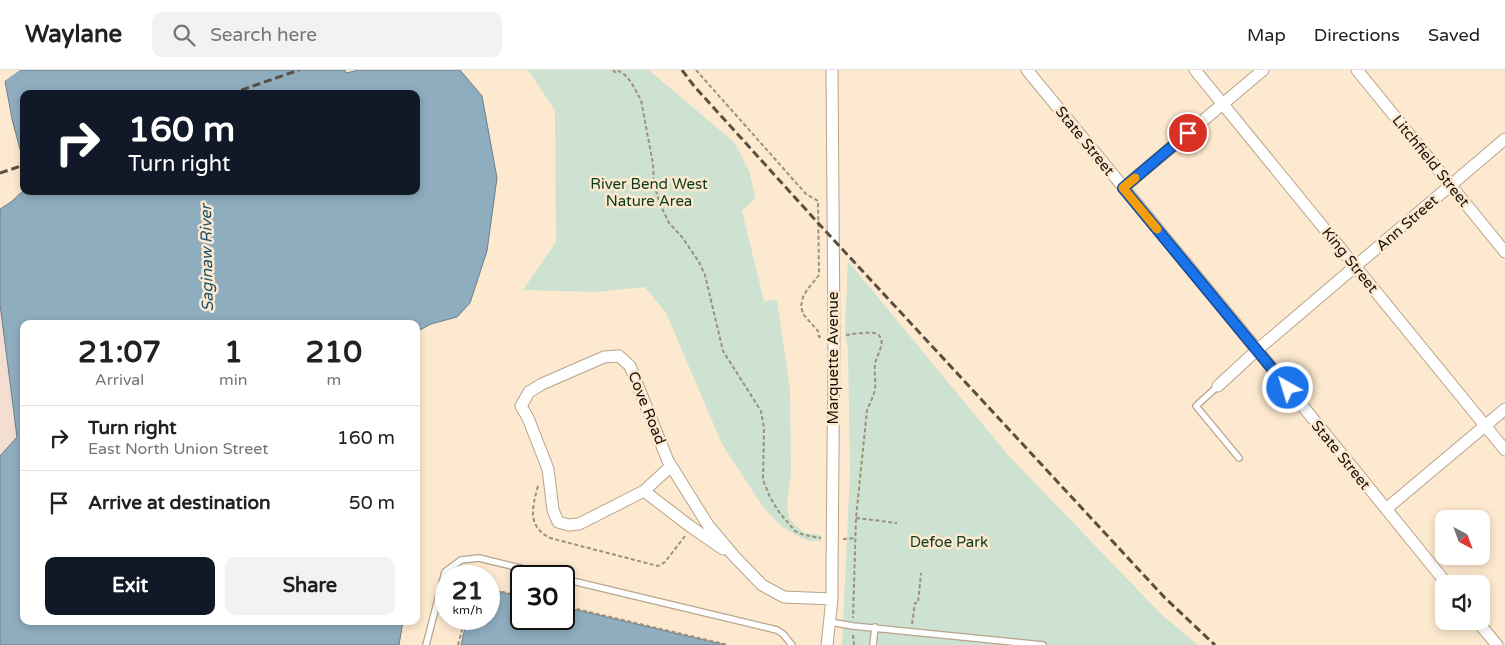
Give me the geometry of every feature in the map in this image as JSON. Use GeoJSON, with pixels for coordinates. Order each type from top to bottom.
{"type":"FeatureCollection","features":[{"type":"Feature","properties":{"kind":"street","name":"Marquette Avenue"},"geometry":{"type":"LineString","coordinates":[[827,645],[832,599],[834,326],[832,70]]}},
{"type":"Feature","properties":{"kind":"street","name":"State Street"},"geometry":{"type":"LineString","coordinates":[[1027,70],[1439,575]]}},
{"type":"Feature","properties":{"kind":"street","name":"King Street"},"geometry":{"type":"LineString","coordinates":[[1195,70],[1505,450]]}},
{"type":"Feature","properties":{"kind":"street"},"geometry":{"type":"LineString","coordinates":[[1123,188],[1263,70]]}},
{"type":"Feature","properties":{"kind":"street","name":"Litchfield Street"},"geometry":{"type":"LineString","coordinates":[[1357,70],[1505,252]]}},
{"type":"Feature","properties":{"kind":"street","name":"Ann Street"},"geometry":{"type":"LineString","coordinates":[[1218,386],[1257,350],[1505,139]]}},
{"type":"Feature","properties":{"kind":"street","name":"Cove Road"},"geometry":{"type":"LineString","coordinates":[[671,466],[644,490],[579,524],[569,525],[558,522],[553,510],[548,469],[528,418],[521,406],[529,392],[542,384],[604,357],[619,356],[630,366],[671,466],[708,525],[734,556],[762,585],[784,597],[832,599]]}},
{"type":"Feature","properties":{"kind":"street"},"geometry":{"type":"LineString","coordinates":[[1386,510],[1505,408]]}},
{"type":"Feature","properties":{"kind":"street","name":"Cove Road"},"geometry":{"type":"LineString","coordinates":[[644,490],[691,527],[734,556]]}},
{"type":"Feature","properties":{"kind":"street"},"geometry":{"type":"LineString","coordinates":[[1484,630],[1497,645]]}},
{"type":"Feature","properties":{"kind":"lane"},"geometry":{"type":"LineString","coordinates":[[1218,386],[1196,406],[1238,458]]}},
{"type":"Feature","properties":{"kind":"lane"},"geometry":{"type":"LineString","coordinates":[[426,645],[445,572],[461,560],[478,558],[510,566]]}},
{"type":"Feature","properties":{"kind":"lane"},"geometry":{"type":"LineString","coordinates":[[575,582],[777,630],[792,645]]}},
{"type":"Feature","properties":{"kind":"lane"},"geometry":{"type":"LineString","coordinates":[[830,622],[1043,645]]}},
{"type":"Feature","properties":{"kind":"lane"},"geometry":{"type":"LineString","coordinates":[[873,645],[875,627]]}},
{"type":"Feature","properties":{"kind":"path"},"geometry":{"type":"LineString","coordinates":[[613,70],[616,73],[619,71],[625,75],[641,100],[652,156],[654,184],[660,204],[669,223],[699,262],[705,275],[723,352],[761,411],[764,428],[763,480],[770,497],[778,512],[795,531],[804,535],[856,538]]}},
{"type":"Feature","properties":{"kind":"path"},"geometry":{"type":"LineString","coordinates":[[539,485],[532,516],[540,533],[550,538],[658,566],[665,562],[691,527]]}},
{"type":"Feature","properties":{"kind":"path"},"geometry":{"type":"LineString","coordinates":[[856,518],[897,523]]}},
{"type":"Feature","properties":{"kind":"path"},"geometry":{"type":"LineString","coordinates":[[911,631],[914,603],[918,604],[921,574]]}},
{"type":"Feature","properties":{"kind":"path"},"geometry":{"type":"LineString","coordinates":[[575,609],[728,645]]}},
{"type":"Feature","properties":{"kind":"path"},"geometry":{"type":"LineString","coordinates":[[458,645],[462,630]]}},
{"type":"Feature","properties":{"kind":"shaded area"},"geometry":{"type":"Polygon","coordinates":[[[0,301],[17,437],[0,456],[0,301]]]}},
{"type":"Feature","properties":{"kind":"green space","name":"River Bend West Nature Area"},"geometry":{"type":"Polygon","coordinates":[[[528,70],[649,70],[735,143],[750,173],[755,199],[742,211],[764,301],[777,300],[790,389],[791,473],[787,505],[789,518],[805,533],[821,535],[821,541],[801,538],[781,526],[763,507],[722,444],[666,313],[645,287],[596,292],[523,290],[556,242],[555,110],[528,70]]]}},
{"type":"Feature","properties":{"kind":"green space","name":"Defoe Park"},"geometry":{"type":"Polygon","coordinates":[[[848,261],[1008,455],[1161,614],[1198,645],[842,645],[850,473],[848,351],[845,331],[848,261]]]}},
{"type":"Feature","properties":{"kind":"water","name":"Saginaw River"},"geometry":{"type":"Polygon","coordinates":[[[3,70],[345,70],[346,73],[359,70],[460,70],[482,96],[497,178],[487,251],[470,303],[457,317],[431,324],[420,330],[420,320],[20,320],[20,625],[402,625],[399,645],[0,645],[0,456],[17,437],[0,304],[0,209],[20,194],[420,195],[420,90],[20,90],[20,149],[12,119],[3,70]]]}},
{"type":"Feature","properties":{"kind":"water"},"geometry":{"type":"Polygon","coordinates":[[[500,592],[510,594],[510,630],[575,630],[575,610],[725,645],[461,645],[464,630],[500,630],[500,592]]]}},
{"type":"Feature","properties":{"kind":"pier"},"geometry":{"type":"Polygon","coordinates":[[[0,70],[20,70],[3,82],[0,70]]]}},
{"type":"Feature","properties":{"kind":"railway"},"geometry":{"type":"LineString","coordinates":[[242,90],[299,70]]}},
{"type":"Feature","properties":{"kind":"railway"},"geometry":{"type":"LineString","coordinates":[[682,70],[694,86],[819,224],[1165,598],[1215,645]]}},
{"type":"Feature","properties":{"kind":"railway"},"geometry":{"type":"LineString","coordinates":[[0,173],[20,166]]}},
{"type":"Feature","properties":{"kind":"slow traffic"},"geometry":{"type":"LineString","coordinates":[[1135,178],[1123,188],[1157,229]]}},
{"type":"Feature","properties":{"kind":"route"},"geometry":{"type":"LineString","coordinates":[[1188,133],[1123,188],[1288,388]]}}]}
